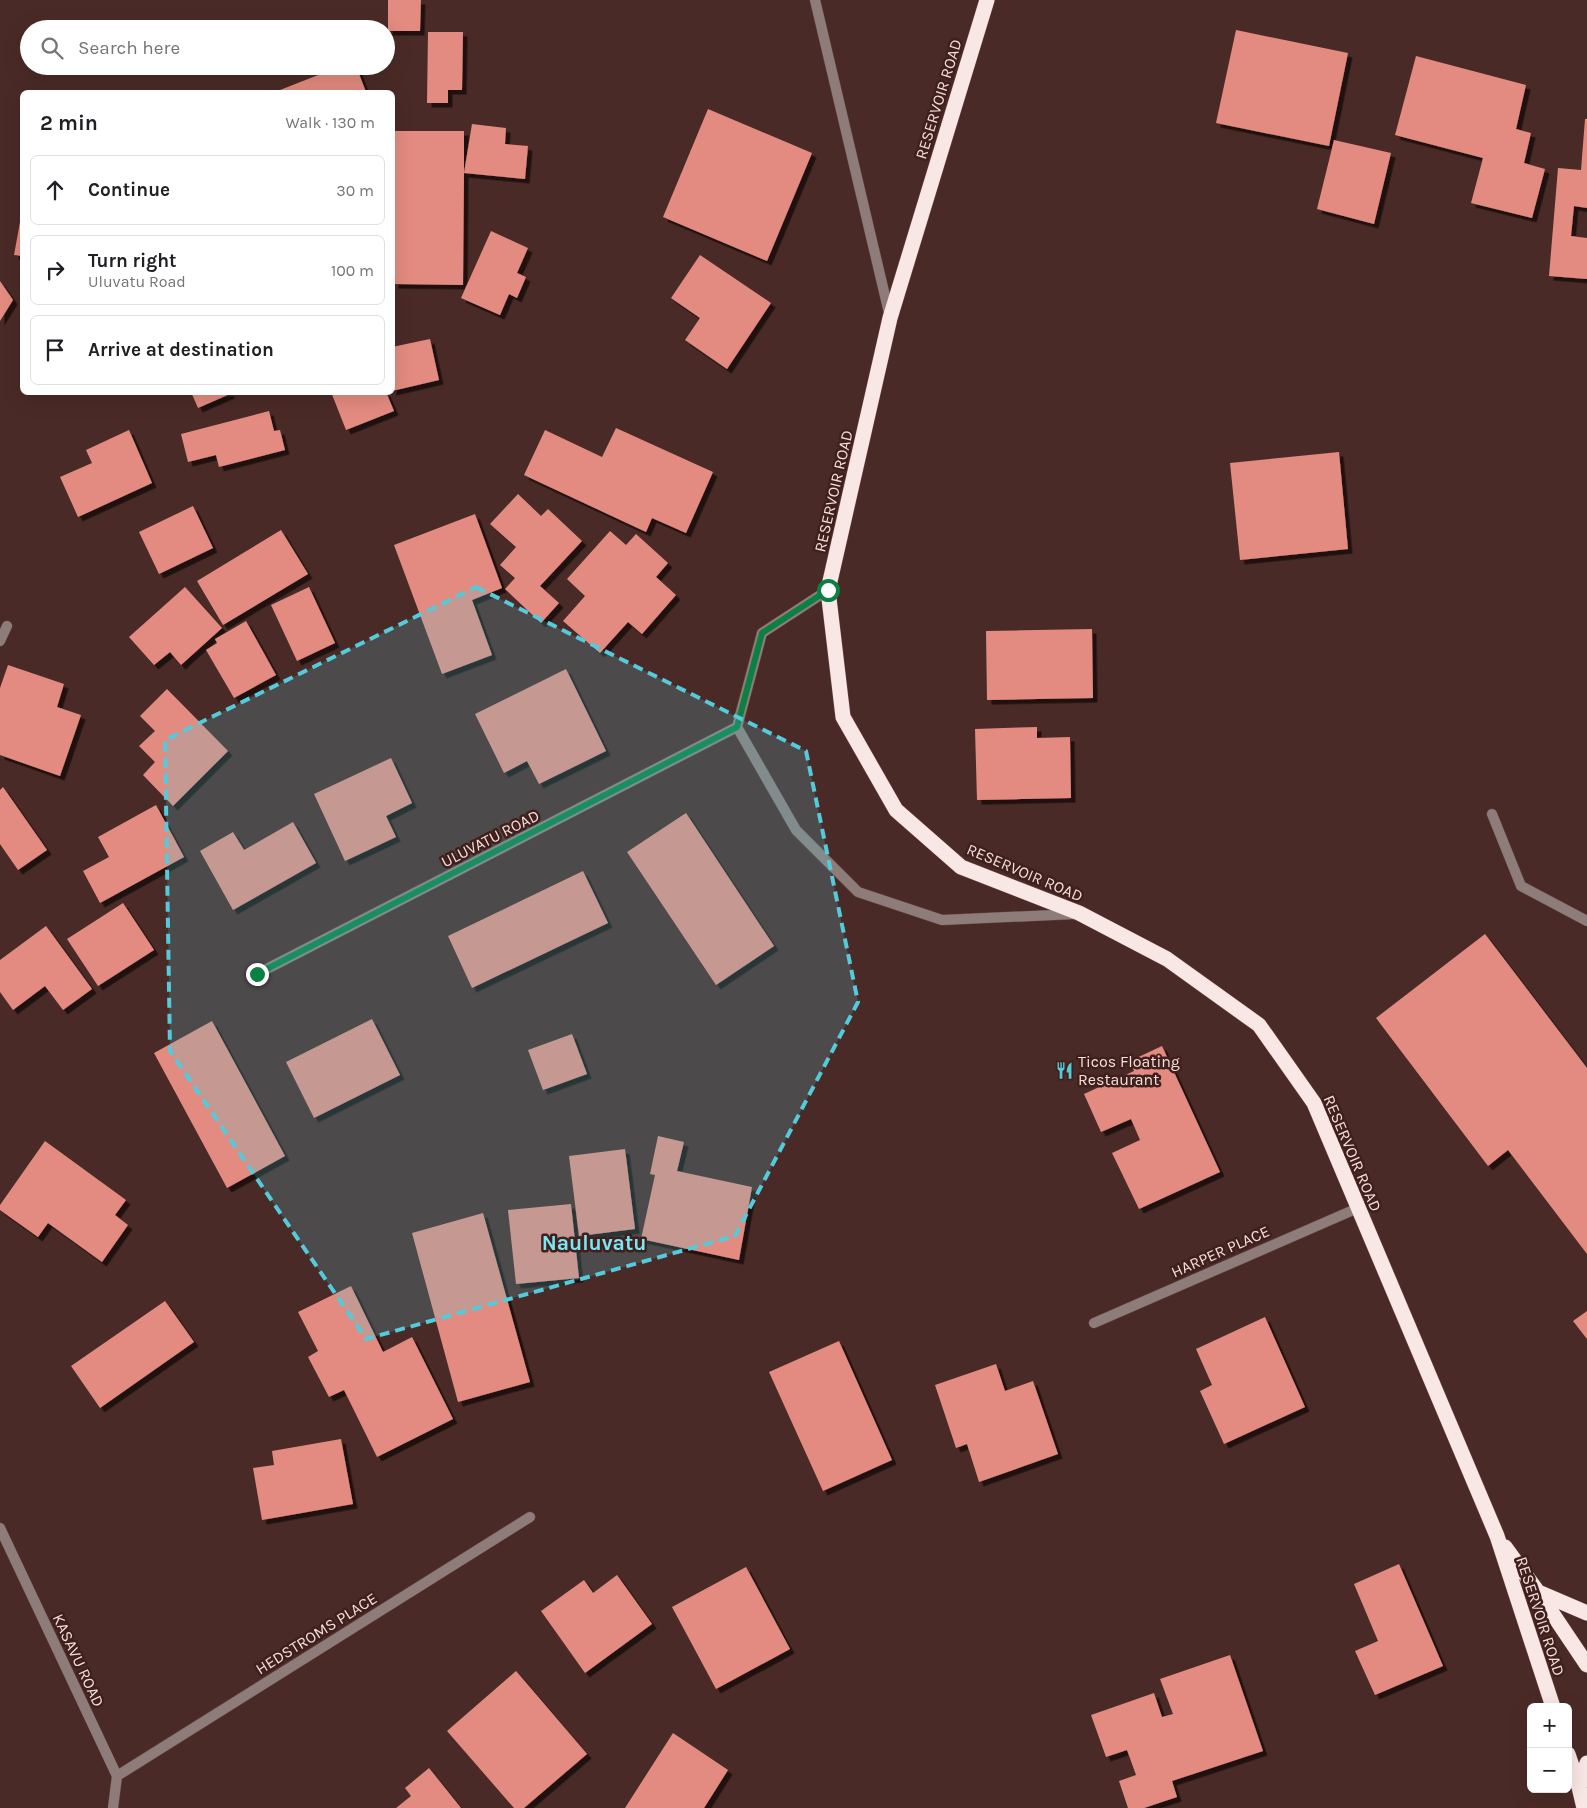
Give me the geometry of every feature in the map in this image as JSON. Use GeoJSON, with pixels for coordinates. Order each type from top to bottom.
{"type":"FeatureCollection","features":[{"type":"Feature","properties":{"kind":"highway","name":"RESERVOIR ROAD"},"geometry":{"type":"LineString","coordinates":[[987,0],[890,318],[828,590],[843,717],[896,810],[961,867],[1079,914],[1167,959],[1259,1025],[1314,1104],[1497,1536],[1552,1703]]}},
{"type":"Feature","properties":{"kind":"highway","name":"RESERVOIR ROAD"},"geometry":{"type":"LineString","coordinates":[[1497,1536],[1538,1592],[1587,1665]]}},
{"type":"Feature","properties":{"kind":"highway"},"geometry":{"type":"LineString","coordinates":[[1538,1592],[1587,1613]]}},
{"type":"Feature","properties":{"kind":"highway"},"geometry":{"type":"LineString","coordinates":[[1579,1801],[1587,1763]]}},
{"type":"Feature","properties":{"kind":"highway"},"geometry":{"type":"LineString","coordinates":[[1572,1771],[1579,1801]]}},
{"type":"Feature","properties":{"kind":"street"},"geometry":{"type":"LineString","coordinates":[[815,0],[890,318]]}},
{"type":"Feature","properties":{"kind":"street"},"geometry":{"type":"LineString","coordinates":[[828,590],[762,633],[737,727],[796,830],[858,892],[942,920],[1079,914]]}},
{"type":"Feature","properties":{"kind":"street"},"geometry":{"type":"LineString","coordinates":[[0,641],[6,626]]}},
{"type":"Feature","properties":{"kind":"street","name":"ULUVATU ROAD"},"geometry":{"type":"LineString","coordinates":[[257,974],[737,727]]}},
{"type":"Feature","properties":{"kind":"street"},"geometry":{"type":"LineString","coordinates":[[1492,814],[1521,886],[1587,921]]}},
{"type":"Feature","properties":{"kind":"street","name":"HARPER PLACE"},"geometry":{"type":"LineString","coordinates":[[1094,1323],[1358,1208]]}},
{"type":"Feature","properties":{"kind":"street","name":"HEDSTROMS PLACE"},"geometry":{"type":"LineString","coordinates":[[117,1776],[530,1517]]}},
{"type":"Feature","properties":{"kind":"street","name":"KASAVU ROAD"},"geometry":{"type":"LineString","coordinates":[[0,1528],[117,1776]]}},
{"type":"Feature","properties":{"kind":"street"},"geometry":{"type":"LineString","coordinates":[[113,1808],[117,1776]]}},
{"type":"Feature","properties":{"kind":"highlighted area"},"geometry":{"type":"Polygon","coordinates":[[[476,587],[806,751],[858,1002],[735,1236],[366,1339],[170,1051],[165,740],[476,587]]]}},
{"type":"Feature","properties":{"kind":"building"},"geometry":{"type":"Polygon","coordinates":[[[388,0],[421,0],[420,31],[395,31],[395,20],[388,20],[388,0]]]}},
{"type":"Feature","properties":{"kind":"building"},"geometry":{"type":"Polygon","coordinates":[[[1236,30],[1348,53],[1329,146],[1216,123],[1236,30]]]}},
{"type":"Feature","properties":{"kind":"building"},"geometry":{"type":"Polygon","coordinates":[[[428,32],[463,32],[462,90],[448,90],[448,103],[427,103],[428,32]]]}},
{"type":"Feature","properties":{"kind":"building"},"geometry":{"type":"Polygon","coordinates":[[[1416,56],[1526,85],[1516,129],[1531,133],[1524,163],[1545,169],[1532,218],[1471,203],[1483,158],[1395,135],[1416,56]]]}},
{"type":"Feature","properties":{"kind":"building"},"geometry":{"type":"Polygon","coordinates":[[[318,75],[359,75],[365,90],[280,90],[318,75]]]}},
{"type":"Feature","properties":{"kind":"building"},"geometry":{"type":"Polygon","coordinates":[[[708,109],[812,153],[767,261],[663,217],[708,109]]]}},
{"type":"Feature","properties":{"kind":"building"},"geometry":{"type":"Polygon","coordinates":[[[1585,119],[1587,119],[1587,208],[1574,206],[1571,236],[1587,238],[1587,279],[1549,276],[1558,168],[1581,170],[1585,119]]]}},
{"type":"Feature","properties":{"kind":"building"},"geometry":{"type":"Polygon","coordinates":[[[472,124],[506,128],[505,144],[528,146],[525,179],[464,173],[472,124]]]}},
{"type":"Feature","properties":{"kind":"building"},"geometry":{"type":"Polygon","coordinates":[[[395,131],[464,131],[463,285],[395,284],[395,131]]]}},
{"type":"Feature","properties":{"kind":"building"},"geometry":{"type":"Polygon","coordinates":[[[1334,140],[1391,153],[1374,224],[1317,209],[1334,140]]]}},
{"type":"Feature","properties":{"kind":"building"},"geometry":{"type":"Polygon","coordinates":[[[20,222],[20,256],[14,255],[20,222]]]}},
{"type":"Feature","properties":{"kind":"building"},"geometry":{"type":"Polygon","coordinates":[[[491,231],[528,248],[517,273],[526,277],[517,298],[509,294],[500,315],[461,298],[491,231]]]}},
{"type":"Feature","properties":{"kind":"building"},"geometry":{"type":"Polygon","coordinates":[[[700,255],[771,303],[727,369],[685,340],[700,318],[671,298],[700,255]]]}},
{"type":"Feature","properties":{"kind":"building"},"geometry":{"type":"Polygon","coordinates":[[[0,281],[13,300],[0,321],[0,281]]]}},
{"type":"Feature","properties":{"kind":"building"},"geometry":{"type":"Polygon","coordinates":[[[430,339],[439,380],[395,390],[395,346],[430,339]]]}},
{"type":"Feature","properties":{"kind":"building"},"geometry":{"type":"Polygon","coordinates":[[[192,395],[228,395],[198,408],[192,395]]]}},
{"type":"Feature","properties":{"kind":"building"},"geometry":{"type":"Polygon","coordinates":[[[332,395],[387,395],[394,411],[346,430],[332,395]]]}},
{"type":"Feature","properties":{"kind":"building"},"geometry":{"type":"Polygon","coordinates":[[[269,411],[274,431],[280,430],[285,450],[219,467],[216,455],[188,462],[181,434],[269,411]]]}},
{"type":"Feature","properties":{"kind":"building"},"geometry":{"type":"Polygon","coordinates":[[[616,428],[713,472],[686,533],[652,518],[646,532],[524,475],[545,430],[602,457],[616,428]]]}},
{"type":"Feature","properties":{"kind":"building"},"geometry":{"type":"Polygon","coordinates":[[[129,430],[152,483],[78,517],[60,477],[92,463],[86,450],[129,430]]]}},
{"type":"Feature","properties":{"kind":"building"},"geometry":{"type":"Polygon","coordinates":[[[1339,452],[1348,549],[1240,560],[1230,463],[1339,452]]]}},
{"type":"Feature","properties":{"kind":"building"},"geometry":{"type":"Polygon","coordinates":[[[518,494],[541,516],[548,509],[582,541],[540,586],[559,603],[541,623],[505,589],[515,578],[500,565],[516,547],[490,524],[518,494]]]}},
{"type":"Feature","properties":{"kind":"building"},"geometry":{"type":"Polygon","coordinates":[[[193,506],[213,548],[159,574],[139,532],[193,506]]]}},
{"type":"Feature","properties":{"kind":"building"},"geometry":{"type":"Polygon","coordinates":[[[475,514],[502,588],[472,600],[492,655],[442,674],[394,545],[475,514]]]}},
{"type":"Feature","properties":{"kind":"building"},"geometry":{"type":"Polygon","coordinates":[[[281,530],[308,574],[223,625],[197,581],[281,530]]]}},
{"type":"Feature","properties":{"kind":"building"},"geometry":{"type":"Polygon","coordinates":[[[610,531],[626,545],[636,534],[668,563],[656,577],[676,595],[642,634],[628,622],[600,653],[563,621],[585,596],[567,579],[610,531]]]}},
{"type":"Feature","properties":{"kind":"building"},"geometry":{"type":"Polygon","coordinates":[[[185,587],[222,628],[181,665],[170,652],[154,665],[129,637],[185,587]]]}},
{"type":"Feature","properties":{"kind":"building"},"geometry":{"type":"Polygon","coordinates":[[[309,587],[335,643],[297,661],[271,605],[309,587]]]}},
{"type":"Feature","properties":{"kind":"building"},"geometry":{"type":"Polygon","coordinates":[[[246,621],[276,675],[234,698],[206,650],[217,643],[215,639],[246,621]]]}},
{"type":"Feature","properties":{"kind":"building"},"geometry":{"type":"Polygon","coordinates":[[[1092,629],[1093,698],[987,700],[986,631],[1092,629]]]}},
{"type":"Feature","properties":{"kind":"building"},"geometry":{"type":"Polygon","coordinates":[[[8,665],[64,684],[57,707],[81,715],[60,776],[0,755],[0,688],[8,665]]]}},
{"type":"Feature","properties":{"kind":"building"},"geometry":{"type":"Polygon","coordinates":[[[566,669],[606,751],[539,784],[527,761],[504,773],[475,714],[566,669]]]}},
{"type":"Feature","properties":{"kind":"building"},"geometry":{"type":"Polygon","coordinates":[[[167,689],[228,751],[173,806],[143,775],[155,762],[139,746],[155,731],[140,716],[167,689]]]}},
{"type":"Feature","properties":{"kind":"building"},"geometry":{"type":"Polygon","coordinates":[[[1037,727],[1037,738],[1070,737],[1071,798],[977,800],[975,729],[1037,727]]]}},
{"type":"Feature","properties":{"kind":"building"},"geometry":{"type":"Polygon","coordinates":[[[391,758],[412,803],[386,816],[396,837],[345,861],[314,794],[391,758]]]}},
{"type":"Feature","properties":{"kind":"building"},"geometry":{"type":"Polygon","coordinates":[[[3,787],[47,850],[18,870],[0,844],[0,790],[3,787]]]}},
{"type":"Feature","properties":{"kind":"building"},"geometry":{"type":"Polygon","coordinates":[[[156,805],[184,857],[100,903],[83,871],[109,857],[98,837],[156,805]]]}},
{"type":"Feature","properties":{"kind":"building"},"geometry":{"type":"Polygon","coordinates":[[[686,813],[774,946],[716,985],[627,852],[686,813]]]}},
{"type":"Feature","properties":{"kind":"building"},"geometry":{"type":"Polygon","coordinates":[[[293,822],[316,863],[233,910],[200,851],[233,832],[244,850],[293,822]]]}},
{"type":"Feature","properties":{"kind":"building"},"geometry":{"type":"Polygon","coordinates":[[[583,871],[608,923],[472,988],[448,936],[583,871]]]}},
{"type":"Feature","properties":{"kind":"building"},"geometry":{"type":"Polygon","coordinates":[[[123,903],[154,950],[98,986],[67,939],[123,903]]]}},
{"type":"Feature","properties":{"kind":"building"},"geometry":{"type":"Polygon","coordinates":[[[46,926],[92,989],[63,1010],[45,986],[13,1010],[0,992],[0,960],[46,926]]]}},
{"type":"Feature","properties":{"kind":"building"},"geometry":{"type":"Polygon","coordinates":[[[1485,934],[1587,1068],[1587,1254],[1508,1150],[1488,1166],[1376,1018],[1485,934]]]}},
{"type":"Feature","properties":{"kind":"building"},"geometry":{"type":"Polygon","coordinates":[[[372,1019],[400,1075],[314,1118],[286,1062],[372,1019]]]}},
{"type":"Feature","properties":{"kind":"building"},"geometry":{"type":"Polygon","coordinates":[[[212,1021],[285,1156],[227,1188],[154,1053],[212,1021]]]}},
{"type":"Feature","properties":{"kind":"building"},"geometry":{"type":"Polygon","coordinates":[[[572,1034],[587,1074],[543,1090],[528,1050],[572,1034]]]}},
{"type":"Feature","properties":{"kind":"building"},"geometry":{"type":"Polygon","coordinates":[[[1162,1046],[1220,1172],[1139,1209],[1112,1153],[1140,1140],[1131,1119],[1101,1132],[1084,1094],[1134,1071],[1130,1061],[1162,1046]]]}},
{"type":"Feature","properties":{"kind":"building"},"geometry":{"type":"Polygon","coordinates":[[[658,1136],[684,1142],[677,1171],[752,1187],[739,1260],[641,1239],[655,1175],[650,1174],[658,1136]]]}},
{"type":"Feature","properties":{"kind":"building"},"geometry":{"type":"Polygon","coordinates":[[[45,1141],[126,1200],[115,1215],[128,1225],[102,1262],[48,1223],[38,1237],[0,1210],[0,1205],[45,1141]]]}},
{"type":"Feature","properties":{"kind":"building"},"geometry":{"type":"Polygon","coordinates":[[[625,1149],[635,1229],[579,1236],[569,1156],[625,1149]]]}},
{"type":"Feature","properties":{"kind":"building"},"geometry":{"type":"Polygon","coordinates":[[[571,1204],[579,1278],[516,1284],[508,1210],[571,1204]]]}},
{"type":"Feature","properties":{"kind":"building"},"geometry":{"type":"Polygon","coordinates":[[[483,1213],[530,1382],[458,1402],[412,1233],[483,1213]]]}},
{"type":"Feature","properties":{"kind":"building"},"geometry":{"type":"Polygon","coordinates":[[[351,1286],[383,1352],[412,1337],[453,1419],[377,1457],[344,1390],[329,1397],[308,1357],[318,1351],[298,1312],[351,1286]]]}},
{"type":"Feature","properties":{"kind":"building"},"geometry":{"type":"Polygon","coordinates":[[[165,1301],[194,1342],[100,1408],[71,1366],[165,1301]]]}},
{"type":"Feature","properties":{"kind":"building"},"geometry":{"type":"Polygon","coordinates":[[[1587,1311],[1587,1339],[1573,1321],[1587,1311]]]}},
{"type":"Feature","properties":{"kind":"building"},"geometry":{"type":"Polygon","coordinates":[[[1265,1317],[1305,1407],[1224,1444],[1200,1391],[1212,1385],[1196,1349],[1265,1317]]]}},
{"type":"Feature","properties":{"kind":"building"},"geometry":{"type":"Polygon","coordinates":[[[839,1341],[892,1460],[823,1491],[769,1372],[839,1341]]]}},
{"type":"Feature","properties":{"kind":"building"},"geometry":{"type":"Polygon","coordinates":[[[996,1364],[1005,1391],[1033,1381],[1058,1454],[979,1482],[967,1444],[956,1448],[935,1385],[996,1364]]]}},
{"type":"Feature","properties":{"kind":"building"},"geometry":{"type":"Polygon","coordinates":[[[341,1439],[353,1504],[262,1520],[253,1468],[274,1465],[272,1451],[341,1439]]]}},
{"type":"Feature","properties":{"kind":"building"},"geometry":{"type":"Polygon","coordinates":[[[1399,1564],[1443,1666],[1375,1695],[1355,1651],[1378,1641],[1354,1584],[1399,1564]]]}},
{"type":"Feature","properties":{"kind":"building"},"geometry":{"type":"Polygon","coordinates":[[[746,1567],[790,1649],[716,1689],[672,1607],[746,1567]]]}},
{"type":"Feature","properties":{"kind":"building"},"geometry":{"type":"Polygon","coordinates":[[[617,1575],[652,1624],[585,1673],[541,1611],[584,1580],[593,1593],[617,1575]]]}},
{"type":"Feature","properties":{"kind":"building"},"geometry":{"type":"Polygon","coordinates":[[[1230,1655],[1263,1751],[1172,1781],[1177,1797],[1144,1808],[1128,1808],[1119,1781],[1136,1775],[1127,1750],[1106,1757],[1091,1715],[1154,1693],[1162,1717],[1173,1714],[1160,1679],[1230,1655]]]}},
{"type":"Feature","properties":{"kind":"building"},"geometry":{"type":"Polygon","coordinates":[[[516,1671],[587,1754],[524,1808],[514,1808],[447,1731],[516,1671]]]}},
{"type":"Feature","properties":{"kind":"building"},"geometry":{"type":"Polygon","coordinates":[[[673,1733],[728,1770],[704,1808],[625,1808],[673,1733]]]}},
{"type":"Feature","properties":{"kind":"building"},"geometry":{"type":"Polygon","coordinates":[[[429,1768],[461,1808],[396,1808],[411,1796],[405,1788],[429,1768]]]}},
{"type":"Feature","properties":{"kind":"place","name":"Ticos Floating Restaurant"},"geometry":{"type":"Point","coordinates":[1064,1070]}},
{"type":"Feature","properties":{"kind":"district","name":"Nauluvatu"},"geometry":{"type":"Point","coordinates":[594,1243]}},
{"type":"Feature","properties":{"kind":"route"},"geometry":{"type":"LineString","coordinates":[[257,974],[737,727],[762,633],[828,590]]}}]}
